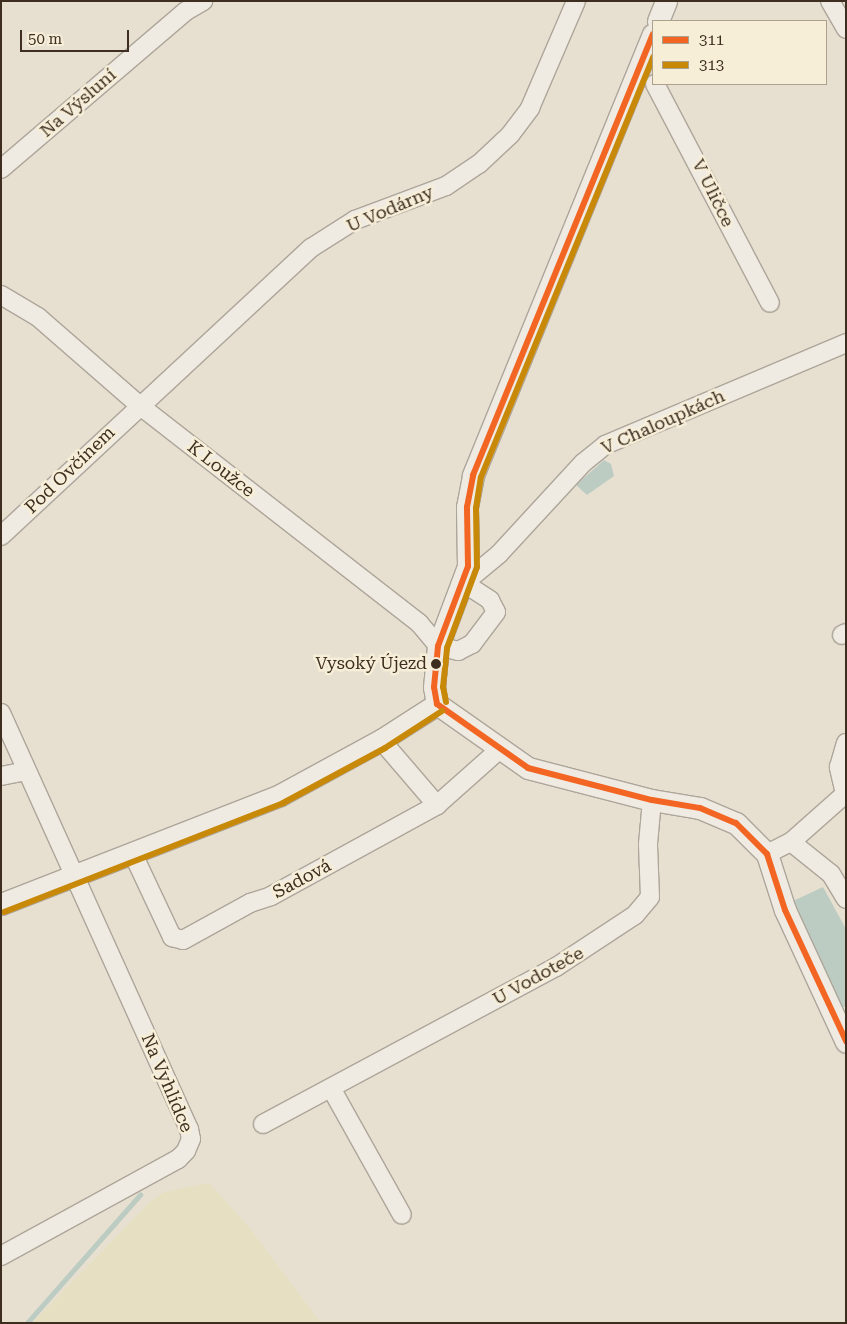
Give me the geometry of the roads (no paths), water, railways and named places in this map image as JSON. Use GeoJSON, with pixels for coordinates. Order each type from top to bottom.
{"type":"FeatureCollection","features":[{"type":"Feature","properties":{"kind":"street","name":"Na Výsluní"},"geometry":{"type":"LineString","coordinates":[[1,170],[186,11],[203,1]]}},
{"type":"Feature","properties":{"kind":"street","name":"U Vodárny"},"geometry":{"type":"LineString","coordinates":[[139,405],[311,248],[355,220],[446,186],[479,164],[510,135],[530,108],[576,1]]}},
{"type":"Feature","properties":{"kind":"street"},"geometry":{"type":"LineString","coordinates":[[658,20],[666,1]]}},
{"type":"Feature","properties":{"kind":"street"},"geometry":{"type":"LineString","coordinates":[[830,1],[846,29]]}},
{"type":"Feature","properties":{"kind":"street"},"geometry":{"type":"LineString","coordinates":[[652,45],[649,78],[473,475],[467,508],[468,566],[464,583],[438,646],[434,687],[437,704],[499,750],[528,768],[545,775],[718,814],[736,823],[767,854],[785,910],[845,1039]]}},
{"type":"Feature","properties":{"kind":"street","name":"V Uličce"},"geometry":{"type":"LineString","coordinates":[[653,85],[770,303]]}},
{"type":"Feature","properties":{"kind":"street","name":"K Loužce"},"geometry":{"type":"LineString","coordinates":[[1,295],[38,317],[139,405],[419,623],[438,646]]}},
{"type":"Feature","properties":{"kind":"street","name":"V Chaloupkách"},"geometry":{"type":"LineString","coordinates":[[464,583],[499,554],[583,463],[605,445],[846,343]]}},
{"type":"Feature","properties":{"kind":"street","name":"Pod Ovčínem"},"geometry":{"type":"LineString","coordinates":[[1,536],[139,405]]}},
{"type":"Feature","properties":{"kind":"street"},"geometry":{"type":"LineString","coordinates":[[438,646],[458,651],[472,644],[496,612],[490,600],[464,583]]}},
{"type":"Feature","properties":{"kind":"street"},"geometry":{"type":"LineString","coordinates":[[1,904],[280,795],[381,740],[437,704]]}},
{"type":"Feature","properties":{"kind":"street"},"geometry":{"type":"LineString","coordinates":[[1,713],[74,877]]}},
{"type":"Feature","properties":{"kind":"street"},"geometry":{"type":"LineString","coordinates":[[381,740],[437,805]]}},
{"type":"Feature","properties":{"kind":"street"},"geometry":{"type":"LineString","coordinates":[[767,854],[791,842],[845,794],[839,767],[846,743]]}},
{"type":"Feature","properties":{"kind":"street","name":"Sadová"},"geometry":{"type":"LineString","coordinates":[[133,854],[172,937],[182,940],[250,903],[271,896],[437,805],[499,750]]}},
{"type":"Feature","properties":{"kind":"street"},"geometry":{"type":"LineString","coordinates":[[1,776],[27,771]]}},
{"type":"Feature","properties":{"kind":"street","name":"U Vodoteče"},"geometry":{"type":"LineString","coordinates":[[263,1124],[563,963],[635,916],[650,897],[648,844],[652,800]]}},
{"type":"Feature","properties":{"kind":"street"},"geometry":{"type":"LineString","coordinates":[[791,842],[831,874],[846,899]]}},
{"type":"Feature","properties":{"kind":"street","name":"Na Vyhlídce"},"geometry":{"type":"LineString","coordinates":[[1,1256],[178,1159],[186,1151],[190,1139],[190,1129],[74,877]]}},
{"type":"Feature","properties":{"kind":"street"},"geometry":{"type":"LineString","coordinates":[[331,1088],[402,1215]]}},
{"type":"Feature","properties":{"kind":"waterway"},"geometry":{"type":"LineString","coordinates":[[27,1323],[140,1195]]}},
{"type":"Feature","properties":{"kind":"place","name":"Vysoký Újezd"},"geometry":{"type":"Point","coordinates":[436,664]}}]}
